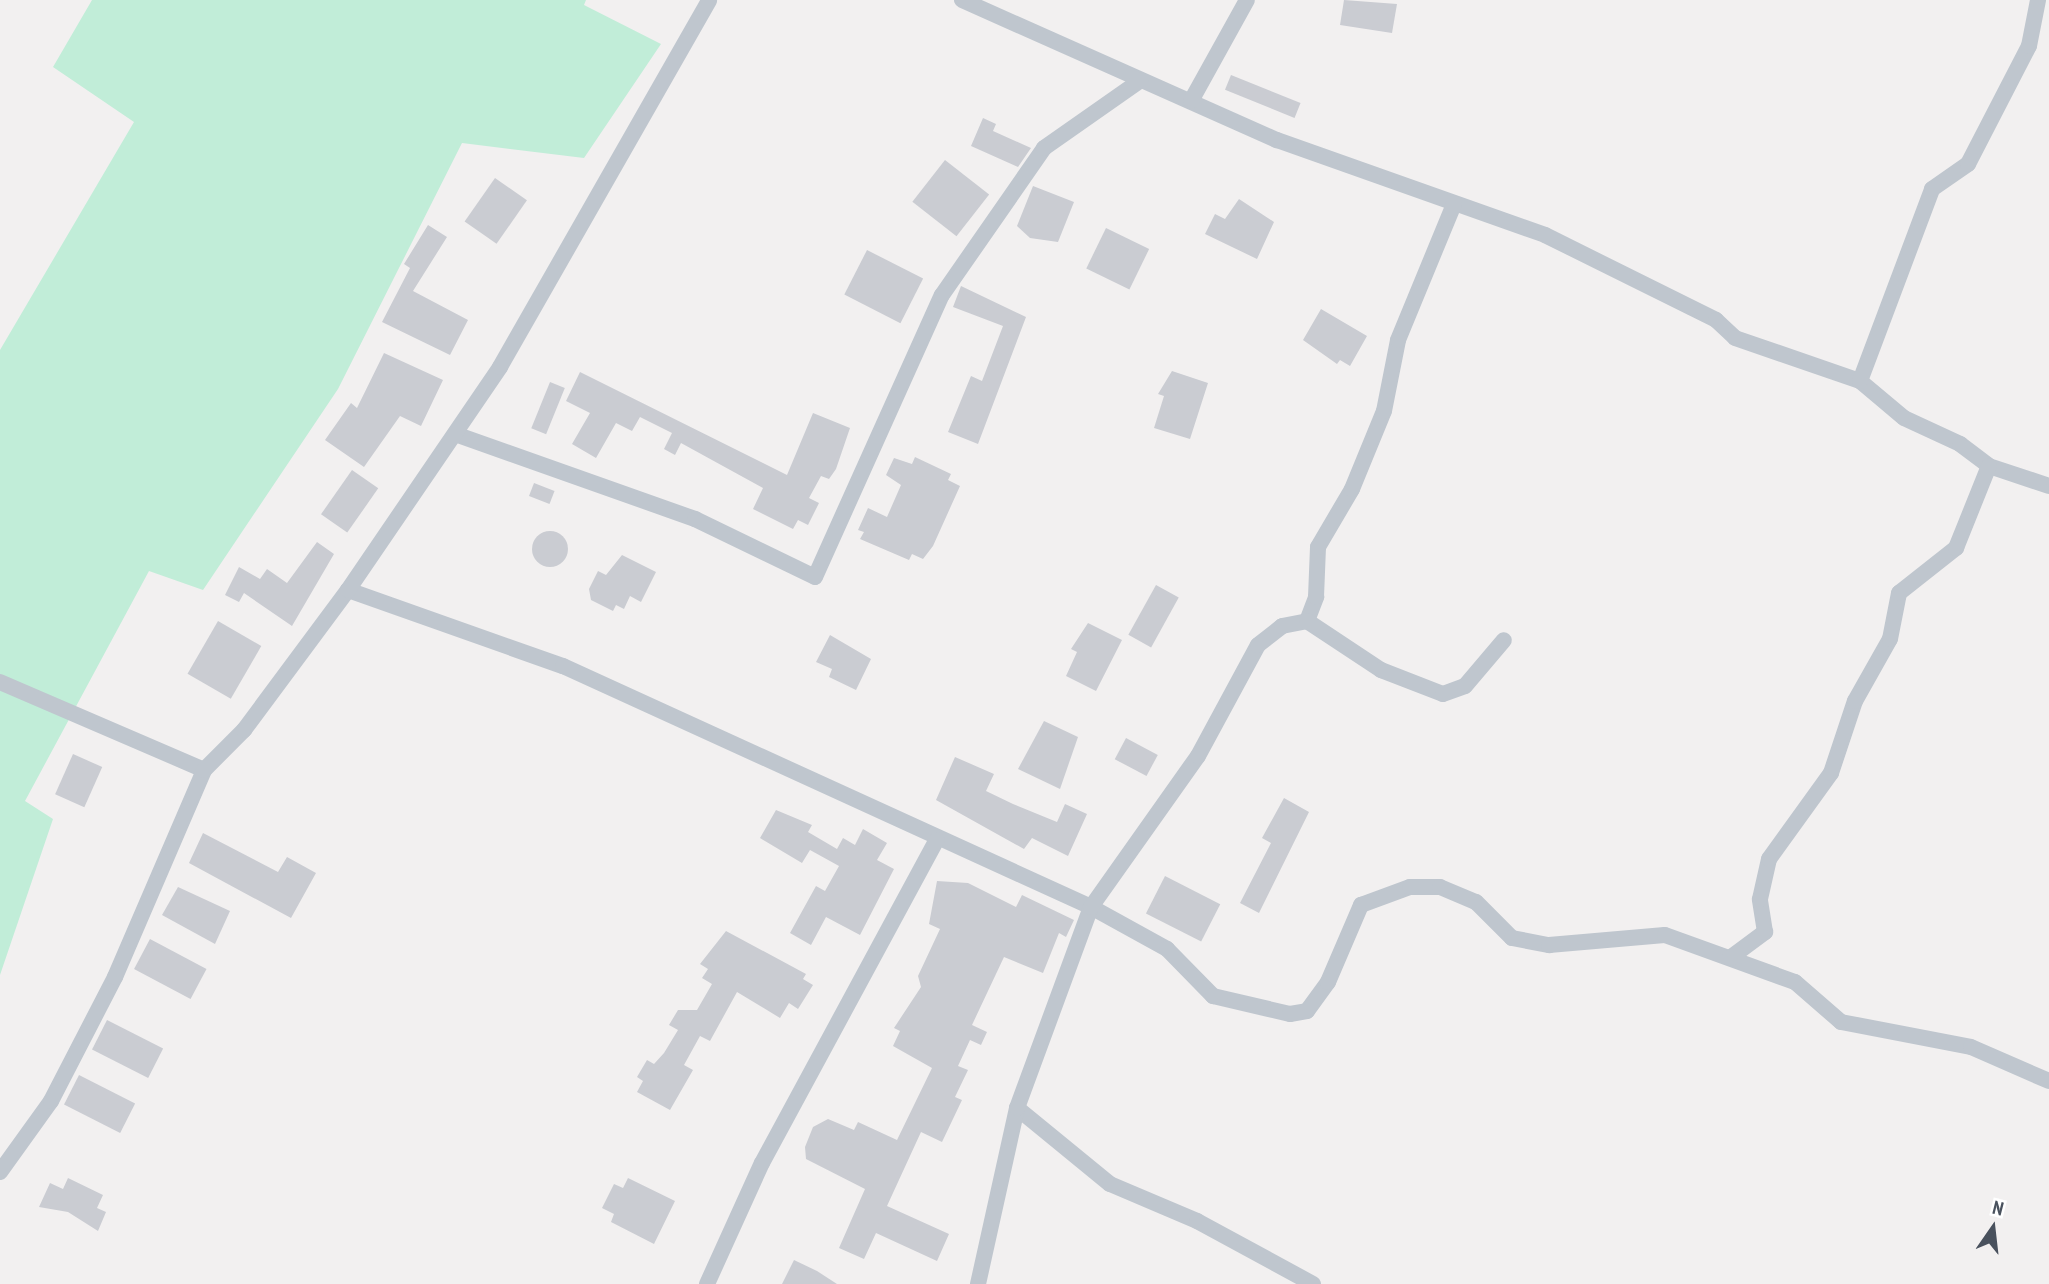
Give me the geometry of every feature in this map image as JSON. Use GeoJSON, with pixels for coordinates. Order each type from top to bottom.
{"type":"FeatureCollection","features":[{"type":"Feature","properties":{"kind":"street"},"geometry":{"type":"LineString","coordinates":[[0,1172],[51,1101],[116,977],[204,770],[244,730],[348,590],[455,434],[709,0]]}},
{"type":"Feature","properties":{"kind":"street"},"geometry":{"type":"LineString","coordinates":[[962,0],[1191,102],[1591,256],[1716,320],[1735,338],[1860,381],[1904,418],[1960,444],[1989,466],[2049,486]]}},
{"type":"Feature","properties":{"kind":"street"},"geometry":{"type":"LineString","coordinates":[[1191,102],[1247,0]]}},
{"type":"Feature","properties":{"kind":"street"},"geometry":{"type":"LineString","coordinates":[[1860,381],[1932,189],[1968,164],[2029,46],[2038,0]]}},
{"type":"Feature","properties":{"kind":"street"},"geometry":{"type":"LineString","coordinates":[[455,434],[695,519],[815,577],[942,295],[1044,148],[1141,80]]}},
{"type":"Feature","properties":{"kind":"street"},"geometry":{"type":"LineString","coordinates":[[1307,621],[1316,597],[1314,561],[1384,411],[1398,340],[1454,204]]}},
{"type":"Feature","properties":{"kind":"street"},"geometry":{"type":"LineString","coordinates":[[1730,958],[1765,932],[1760,898],[1769,859],[1831,773],[1855,701],[1890,639],[1899,593],[1956,548],[1989,466]]}},
{"type":"Feature","properties":{"kind":"street"},"geometry":{"type":"LineString","coordinates":[[348,590],[563,666],[937,840],[1091,907],[1167,948],[1213,996],[1290,1014],[1317,1002],[1361,905],[1410,887],[1457,891],[1512,938],[1528,943],[1648,933],[1730,958],[1809,990],[1841,1022],[1971,1047],[2049,1082]]}},
{"type":"Feature","properties":{"kind":"street"},"geometry":{"type":"LineString","coordinates":[[978,1284],[1017,1108],[1091,907],[1198,756],[1258,645],[1282,625],[1307,621],[1381,670],[1443,694],[1465,686],[1504,640]]}},
{"type":"Feature","properties":{"kind":"street"},"geometry":{"type":"LineString","coordinates":[[0,682],[204,770]]}},
{"type":"Feature","properties":{"kind":"street"},"geometry":{"type":"LineString","coordinates":[[707,1284],[762,1163],[937,840]]}},
{"type":"Feature","properties":{"kind":"street"},"geometry":{"type":"LineString","coordinates":[[1017,1108],[1110,1184],[1197,1221],[1313,1284]]}},
{"type":"Feature","properties":{"kind":"green space"},"geometry":{"type":"Polygon","coordinates":[[[92,0],[586,0],[584,5],[661,44],[584,158],[462,143],[338,389],[203,590],[149,571],[25,801],[53,819],[0,975],[0,350],[134,122],[53,67],[92,0]]]}},
{"type":"Feature","properties":{"kind":"building"},"geometry":{"type":"Polygon","coordinates":[[[1344,0],[1397,4],[1392,33],[1340,25],[1344,0]]]}},
{"type":"Feature","properties":{"kind":"building"},"geometry":{"type":"Polygon","coordinates":[[[1231,75],[1301,103],[1295,118],[1225,90],[1231,75]]]}},
{"type":"Feature","properties":{"kind":"building"},"geometry":{"type":"Polygon","coordinates":[[[983,118],[996,124],[993,131],[1031,148],[1018,167],[971,146],[983,118]]]}},
{"type":"Feature","properties":{"kind":"building"},"geometry":{"type":"Polygon","coordinates":[[[945,160],[989,194],[956,236],[912,202],[945,160]]]}},
{"type":"Feature","properties":{"kind":"building"},"geometry":{"type":"Polygon","coordinates":[[[495,178],[527,200],[497,244],[465,221],[495,178]]]}},
{"type":"Feature","properties":{"kind":"building"},"geometry":{"type":"Polygon","coordinates":[[[1033,186],[1074,202],[1058,242],[1030,238],[1017,226],[1033,186]]]}},
{"type":"Feature","properties":{"kind":"building"},"geometry":{"type":"Polygon","coordinates":[[[1239,199],[1274,222],[1257,259],[1205,234],[1215,214],[1225,219],[1239,199]]]}},
{"type":"Feature","properties":{"kind":"building"},"geometry":{"type":"Polygon","coordinates":[[[428,225],[447,237],[413,291],[468,320],[450,355],[382,322],[410,268],[404,264],[428,225]]]}},
{"type":"Feature","properties":{"kind":"building"},"geometry":{"type":"Polygon","coordinates":[[[1106,228],[1149,249],[1129,289],[1086,268],[1106,228]]]}},
{"type":"Feature","properties":{"kind":"building"},"geometry":{"type":"Polygon","coordinates":[[[867,250],[923,279],[900,323],[844,295],[867,250]]]}},
{"type":"Feature","properties":{"kind":"building"},"geometry":{"type":"Polygon","coordinates":[[[961,286],[1026,317],[978,444],[948,432],[971,376],[982,381],[1003,326],[953,307],[961,286]]]}},
{"type":"Feature","properties":{"kind":"building"},"geometry":{"type":"Polygon","coordinates":[[[1321,309],[1367,336],[1350,366],[1340,360],[1337,364],[1303,340],[1321,309]]]}},
{"type":"Feature","properties":{"kind":"building"},"geometry":{"type":"Polygon","coordinates":[[[384,353],[443,380],[421,426],[400,416],[364,467],[325,440],[351,403],[357,408],[384,353]]]}},
{"type":"Feature","properties":{"kind":"building"},"geometry":{"type":"Polygon","coordinates":[[[1172,371],[1208,383],[1190,439],[1154,428],[1164,396],[1158,394],[1172,371]]]}},
{"type":"Feature","properties":{"kind":"building"},"geometry":{"type":"Polygon","coordinates":[[[580,372],[787,475],[813,413],[850,428],[836,469],[829,479],[821,476],[809,498],[819,503],[808,525],[798,520],[793,529],[753,509],[763,488],[681,443],[675,455],[664,449],[672,433],[640,417],[632,431],[616,423],[596,458],[572,444],[590,413],[566,401],[580,372]]]}},
{"type":"Feature","properties":{"kind":"building"},"geometry":{"type":"Polygon","coordinates":[[[550,382],[565,388],[546,434],[531,428],[550,382]]]}},
{"type":"Feature","properties":{"kind":"building"},"geometry":{"type":"Polygon","coordinates":[[[915,457],[951,474],[948,480],[960,486],[933,546],[923,559],[912,554],[909,560],[860,539],[864,532],[858,530],[868,508],[887,517],[901,485],[886,475],[894,458],[912,464],[915,457]]]}},
{"type":"Feature","properties":{"kind":"building"},"geometry":{"type":"Polygon","coordinates":[[[352,470],[378,488],[347,533],[321,514],[352,470]]]}},
{"type":"Feature","properties":{"kind":"building"},"geometry":{"type":"Polygon","coordinates":[[[534,483],[555,491],[550,504],[529,496],[534,483]]]}},
{"type":"Feature","properties":{"kind":"building"},"geometry":{"type":"Polygon","coordinates":[[[550,531],[563,536],[568,549],[563,562],[550,567],[537,562],[532,549],[537,536],[550,531]]]}},
{"type":"Feature","properties":{"kind":"building"},"geometry":{"type":"Polygon","coordinates":[[[317,542],[334,554],[292,626],[244,593],[239,602],[225,595],[239,567],[260,579],[267,569],[287,583],[317,542]]]}},
{"type":"Feature","properties":{"kind":"building"},"geometry":{"type":"Polygon","coordinates":[[[622,555],[656,572],[641,602],[630,596],[624,609],[616,605],[613,611],[591,600],[589,589],[598,571],[606,575],[622,555]]]}},
{"type":"Feature","properties":{"kind":"building"},"geometry":{"type":"Polygon","coordinates":[[[1156,585],[1179,598],[1151,647],[1128,635],[1156,585]]]}},
{"type":"Feature","properties":{"kind":"building"},"geometry":{"type":"Polygon","coordinates":[[[218,621],[261,646],[231,699],[188,674],[218,621]]]}},
{"type":"Feature","properties":{"kind":"building"},"geometry":{"type":"Polygon","coordinates":[[[1088,623],[1122,640],[1096,691],[1066,676],[1077,652],[1071,649],[1088,623]]]}},
{"type":"Feature","properties":{"kind":"building"},"geometry":{"type":"Polygon","coordinates":[[[830,635],[871,659],[856,690],[829,677],[832,669],[816,662],[830,635]]]}},
{"type":"Feature","properties":{"kind":"building"},"geometry":{"type":"Polygon","coordinates":[[[1044,721],[1078,737],[1060,789],[1018,769],[1044,721]]]}},
{"type":"Feature","properties":{"kind":"building"},"geometry":{"type":"Polygon","coordinates":[[[1126,738],[1158,755],[1147,776],[1115,759],[1126,738]]]}},
{"type":"Feature","properties":{"kind":"building"},"geometry":{"type":"Polygon","coordinates":[[[73,754],[102,767],[84,807],[55,794],[73,754]]]}},
{"type":"Feature","properties":{"kind":"building"},"geometry":{"type":"Polygon","coordinates":[[[955,757],[994,774],[986,791],[1013,804],[1057,822],[1065,804],[1087,814],[1068,856],[1032,838],[1024,849],[936,800],[955,757]]]}},
{"type":"Feature","properties":{"kind":"building"},"geometry":{"type":"Polygon","coordinates":[[[1284,798],[1309,812],[1259,913],[1240,903],[1271,843],[1262,838],[1284,798]]]}},
{"type":"Feature","properties":{"kind":"building"},"geometry":{"type":"Polygon","coordinates":[[[776,810],[812,825],[808,832],[837,849],[843,838],[855,845],[863,829],[887,843],[877,860],[894,869],[860,935],[826,917],[811,945],[790,933],[816,886],[825,891],[839,866],[810,850],[802,863],[760,838],[776,810]]]}},
{"type":"Feature","properties":{"kind":"building"},"geometry":{"type":"Polygon","coordinates":[[[203,833],[278,872],[287,857],[316,873],[291,918],[189,863],[203,833]]]}},
{"type":"Feature","properties":{"kind":"building"},"geometry":{"type":"Polygon","coordinates":[[[1165,876],[1220,904],[1201,942],[1146,913],[1165,876]]]}},
{"type":"Feature","properties":{"kind":"building"},"geometry":{"type":"Polygon","coordinates":[[[937,881],[968,883],[1016,907],[1022,895],[1074,920],[1066,937],[1059,933],[1043,973],[1004,957],[972,1025],[987,1032],[981,1045],[970,1040],[958,1066],[968,1070],[955,1097],[962,1100],[942,1142],[921,1132],[887,1206],[949,1234],[937,1261],[876,1233],[864,1259],[839,1248],[865,1189],[806,1159],[805,1147],[813,1127],[828,1119],[854,1130],[858,1122],[897,1140],[932,1068],[893,1046],[900,1031],[894,1028],[921,987],[918,976],[940,929],[929,924],[937,881]]]}},
{"type":"Feature","properties":{"kind":"building"},"geometry":{"type":"Polygon","coordinates":[[[178,887],[230,911],[215,944],[162,915],[178,887]]]}},
{"type":"Feature","properties":{"kind":"building"},"geometry":{"type":"Polygon","coordinates":[[[726,931],[806,974],[803,979],[813,985],[798,1009],[789,1003],[780,1018],[737,992],[710,1041],[700,1036],[684,1065],[693,1070],[670,1110],[637,1092],[643,1081],[637,1077],[647,1060],[654,1064],[664,1053],[678,1030],[669,1025],[678,1010],[697,1010],[712,984],[702,978],[708,969],[700,964],[726,931]]]}},
{"type":"Feature","properties":{"kind":"building"},"geometry":{"type":"Polygon","coordinates":[[[150,939],[207,969],[191,999],[134,969],[150,939]]]}},
{"type":"Feature","properties":{"kind":"building"},"geometry":{"type":"Polygon","coordinates":[[[107,1020],[163,1049],[148,1078],[92,1049],[107,1020]]]}},
{"type":"Feature","properties":{"kind":"building"},"geometry":{"type":"Polygon","coordinates":[[[79,1075],[135,1104],[120,1133],[64,1104],[79,1075]]]}},
{"type":"Feature","properties":{"kind":"building"},"geometry":{"type":"Polygon","coordinates":[[[68,1178],[103,1195],[97,1208],[106,1212],[98,1231],[68,1212],[39,1207],[50,1183],[63,1189],[68,1178]]]}},
{"type":"Feature","properties":{"kind":"building"},"geometry":{"type":"Polygon","coordinates":[[[628,1178],[675,1201],[654,1244],[611,1222],[614,1214],[602,1208],[614,1184],[623,1188],[628,1178]]]}},
{"type":"Feature","properties":{"kind":"building"},"geometry":{"type":"Polygon","coordinates":[[[794,1260],[817,1271],[837,1284],[782,1284],[794,1260]]]}}]}
